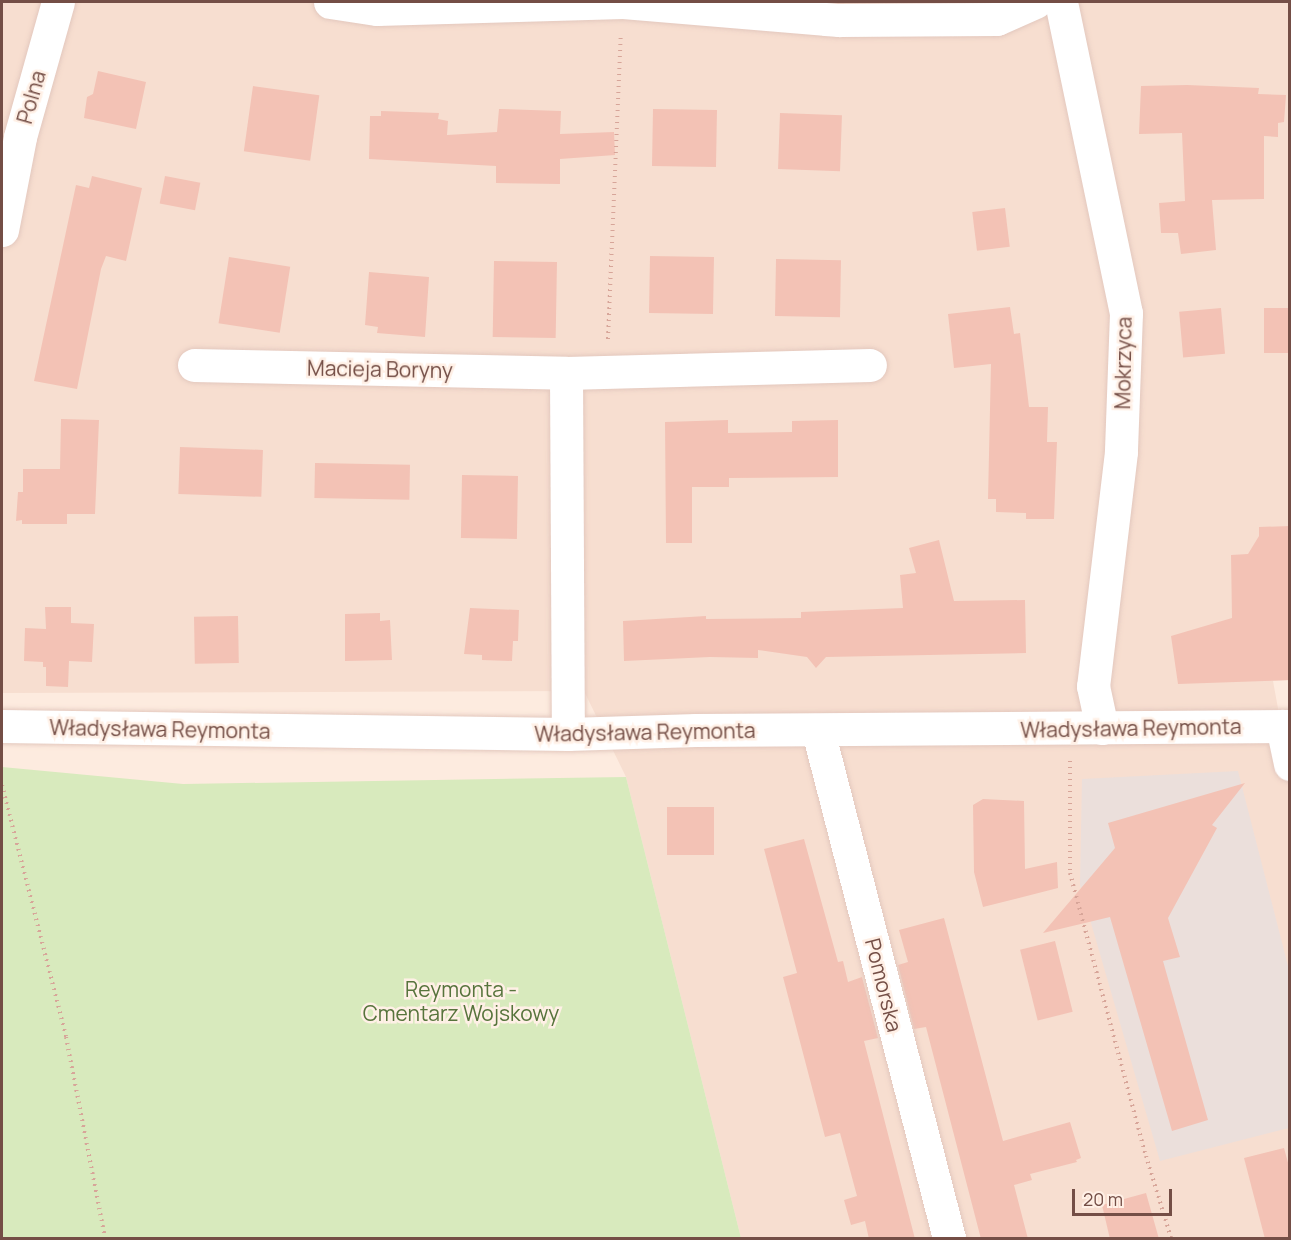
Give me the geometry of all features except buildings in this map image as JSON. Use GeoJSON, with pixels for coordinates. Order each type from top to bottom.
{"type":"FeatureCollection","features":[{"type":"Feature","properties":{"kind":"street","name":"Polna"},"geometry":{"type":"LineString","coordinates":[[2,230],[20,137],[58,2]]}},
{"type":"Feature","properties":{"kind":"street"},"geometry":{"type":"LineString","coordinates":[[330,2],[377,9],[623,2],[850,20],[997,19],[1035,2]]}},
{"type":"Feature","properties":{"kind":"street","name":"Mokrzyca"},"geometry":{"type":"LineString","coordinates":[[1061,2],[1126,313],[1121,452],[1093,686],[1102,728]]}},
{"type":"Feature","properties":{"kind":"street","name":"Macieja Boryny"},"geometry":{"type":"LineString","coordinates":[[194,365],[566,373],[606,370],[870,365]]}},
{"type":"Feature","properties":{"kind":"street"},"geometry":{"type":"LineString","coordinates":[[566,373],[568,734]]}},
{"type":"Feature","properties":{"kind":"street","name":"Władysława Reymonta"},"geometry":{"type":"LineString","coordinates":[[2,726],[568,734],[696,730],[818,731],[1286,726]]}},
{"type":"Feature","properties":{"kind":"street"},"geometry":{"type":"LineString","coordinates":[[1286,726],[1290,764]]}},
{"type":"Feature","properties":{"kind":"street","name":"Pomorska"},"geometry":{"type":"LineString","coordinates":[[818,731],[949,1239]]}},
{"type":"Feature","properties":{"kind":"path"},"geometry":{"type":"LineString","coordinates":[[606,370],[623,2]]}},
{"type":"Feature","properties":{"kind":"path"},"geometry":{"type":"LineString","coordinates":[[1069,729],[1070,873],[1146,1156],[1171,1239]]}},
{"type":"Feature","properties":{"kind":"path"},"geometry":{"type":"LineString","coordinates":[[2,785],[66,1037],[105,1239]]}},
{"type":"Feature","properties":{"kind":"shaded area"},"geometry":{"type":"Polygon","coordinates":[[[2,2],[1289,2],[1290,680],[1273,681],[1290,774],[1289,1238],[741,1238],[626,777],[584,691],[2,693],[2,2]]]}},
{"type":"Feature","properties":{"kind":"shaded area"},"geometry":{"type":"Polygon","coordinates":[[[1238,771],[1289,970],[1289,1128],[1160,1161],[1080,885],[1082,779],[1238,771]]]}},
{"type":"Feature","properties":{"kind":"green space","name":"Reymonta - Cmentarz Wojskowy"},"geometry":{"type":"Polygon","coordinates":[[[2,767],[183,784],[626,777],[741,1238],[2,1238],[2,767]]]}}]}
